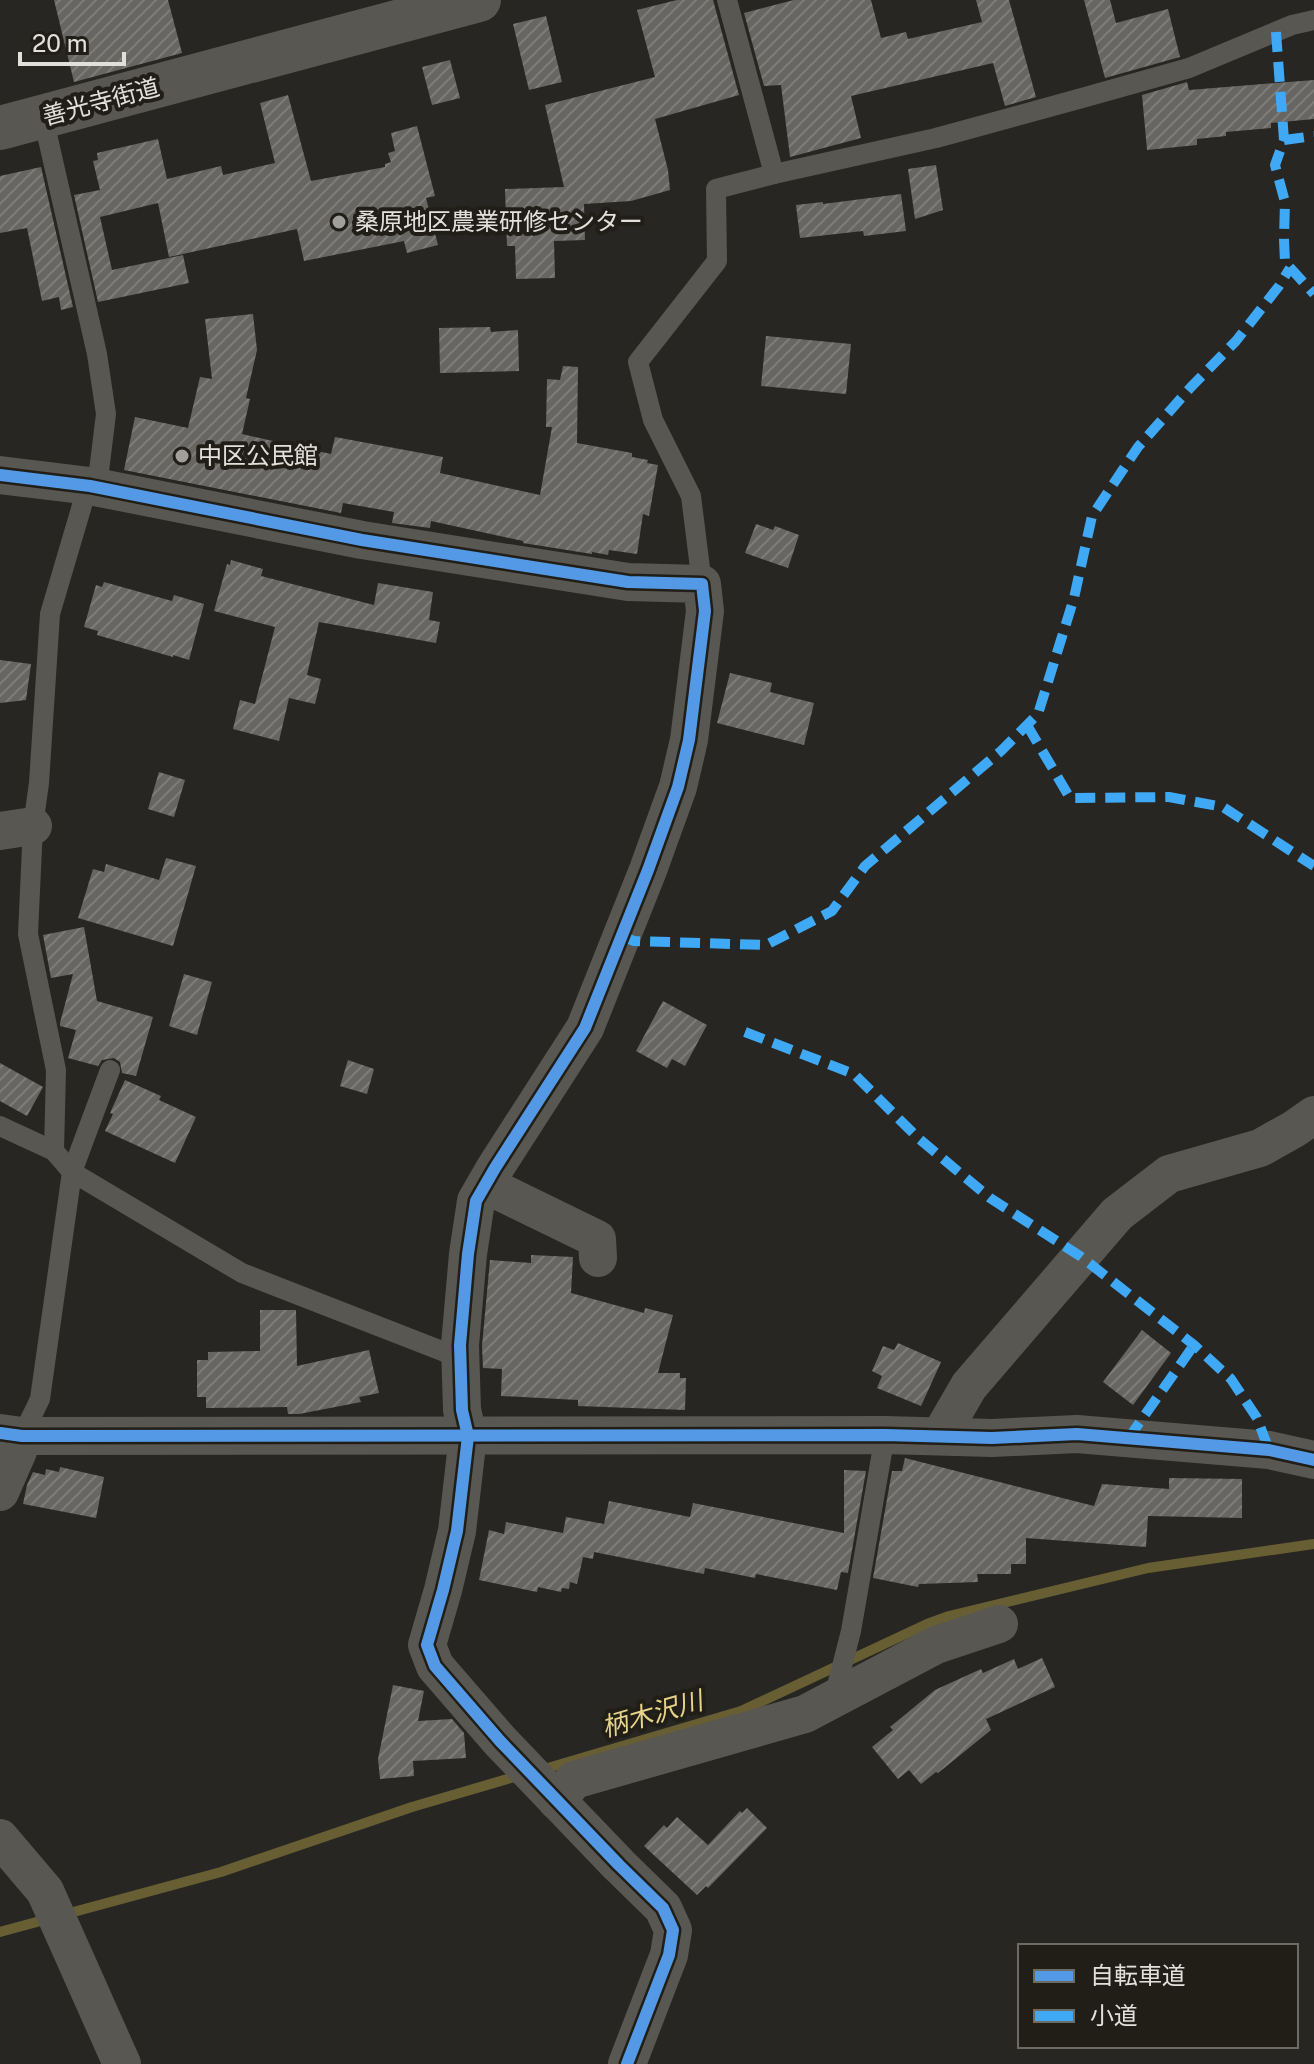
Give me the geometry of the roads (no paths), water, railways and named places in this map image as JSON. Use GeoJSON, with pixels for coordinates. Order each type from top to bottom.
{"type":"FeatureCollection","features":[{"type":"Feature","properties":{"kind":"street","name":"善光寺街道"},"geometry":{"type":"LineString","coordinates":[[0,128],[456,3]]}},
{"type":"Feature","properties":{"kind":"street"},"geometry":{"type":"LineString","coordinates":[[0,475],[90,486],[362,540],[628,582],[702,584],[705,611],[689,740],[678,787],[648,870],[585,1028],[476,1201],[468,1254],[460,1358],[462,1410],[468,1436],[457,1531],[427,1645],[435,1666],[513,1755],[663,1908],[673,1930],[669,1955],[627,2064]]}},
{"type":"Feature","properties":{"kind":"street"},"geometry":{"type":"LineString","coordinates":[[940,1436],[969,1386],[1117,1214],[1169,1174],[1260,1148],[1314,1115]]}},
{"type":"Feature","properties":{"kind":"street"},"geometry":{"type":"LineString","coordinates":[[486,1185],[597,1239],[598,1258]]}},
{"type":"Feature","properties":{"kind":"street"},"geometry":{"type":"LineString","coordinates":[[0,1492],[18,1451],[11,1434],[885,1435],[992,1438],[1077,1434],[1269,1450],[1314,1460]]}},
{"type":"Feature","properties":{"kind":"street"},"geometry":{"type":"LineString","coordinates":[[552,1796],[574,1780],[805,1714],[936,1645],[999,1624]]}},
{"type":"Feature","properties":{"kind":"street"},"geometry":{"type":"LineString","coordinates":[[0,1838],[47,1895],[122,2064]]}},
{"type":"Feature","properties":{"kind":"lane"},"geometry":{"type":"LineString","coordinates":[[727,0],[774,174]]}},
{"type":"Feature","properties":{"kind":"lane"},"geometry":{"type":"LineString","coordinates":[[702,584],[691,496],[653,420],[638,362],[717,261],[716,189],[936,138],[1189,68],[1292,25],[1314,20]]}},
{"type":"Feature","properties":{"kind":"lane"},"geometry":{"type":"LineString","coordinates":[[43,117],[97,354],[106,414],[99,471],[83,502],[50,614],[39,783],[16,829],[28,934],[56,1070],[54,1151]]}},
{"type":"Feature","properties":{"kind":"lane"},"geometry":{"type":"LineString","coordinates":[[11,1434],[40,1399],[72,1172],[110,1070]]}},
{"type":"Feature","properties":{"kind":"lane"},"geometry":{"type":"LineString","coordinates":[[0,1126],[54,1151],[72,1172],[242,1273],[460,1358]]}},
{"type":"Feature","properties":{"kind":"lane"},"geometry":{"type":"LineString","coordinates":[[834,1698],[851,1631],[885,1435]]}},
{"type":"Feature","properties":{"kind":"waterway","name":"柄木沢川"},"geometry":{"type":"LineString","coordinates":[[541,1770],[741,1711],[949,1616],[1148,1568],[1314,1544]]}},
{"type":"Feature","properties":{"kind":"waterway","name":"柄木沢川"},"geometry":{"type":"LineString","coordinates":[[0,1932],[221,1872],[412,1807],[521,1775]]}},
{"type":"Feature","properties":{"kind":"place","name":"桑原地区農業研修センター"},"geometry":{"type":"Point","coordinates":[339,222]}},
{"type":"Feature","properties":{"kind":"place","name":"中区公民館"},"geometry":{"type":"Point","coordinates":[182,456]}}]}
